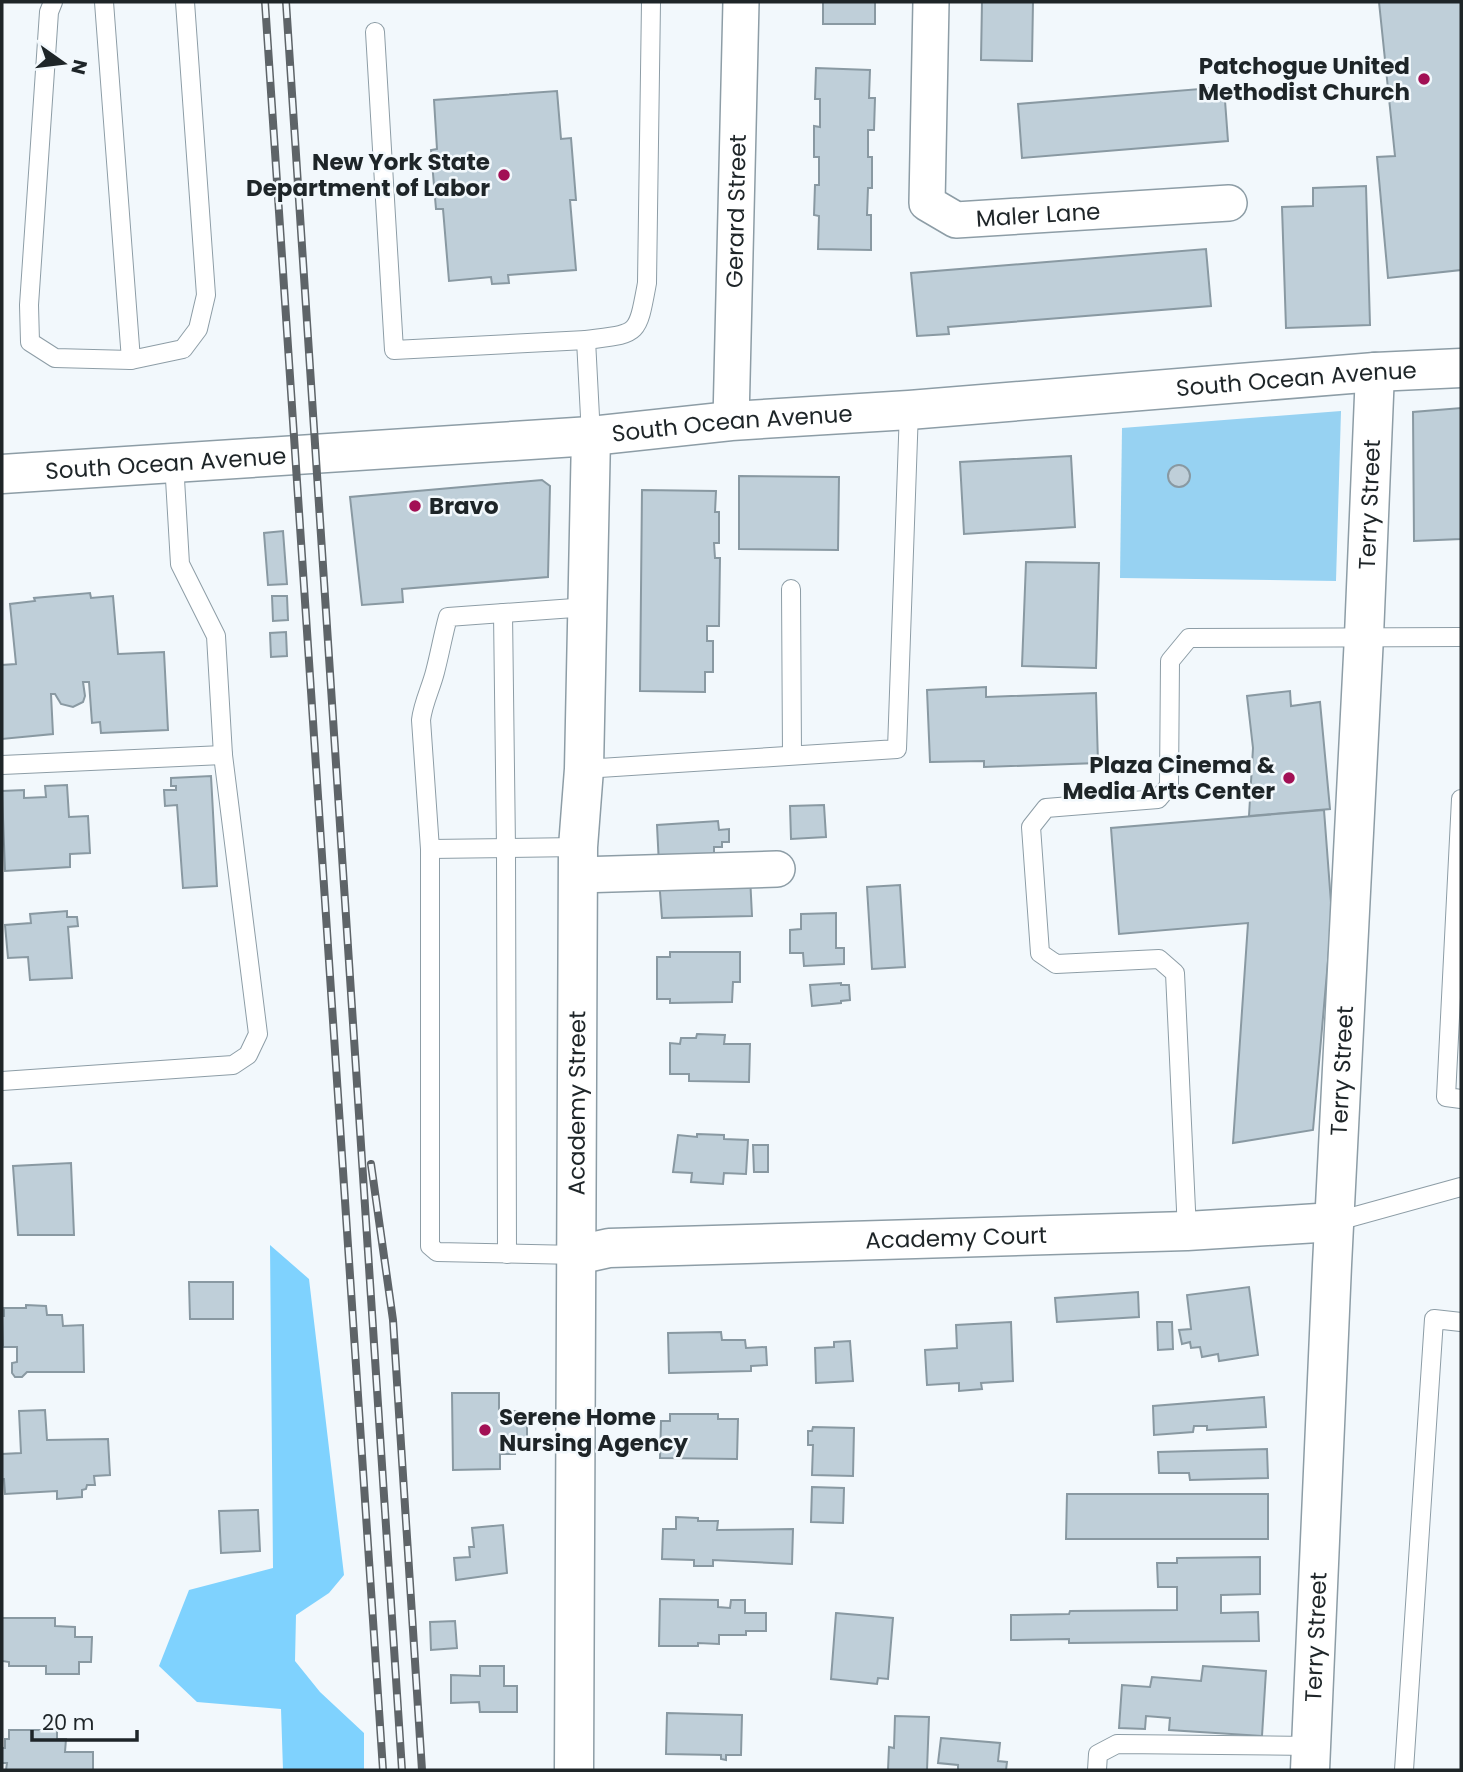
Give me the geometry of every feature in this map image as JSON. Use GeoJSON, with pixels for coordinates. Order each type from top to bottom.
{"type":"FeatureCollection","features":[{"type":"Feature","properties":{"kind":"street","name":"Gerard Street"},"geometry":{"type":"LineString","coordinates":[[731,421],[741,2]]}},
{"type":"Feature","properties":{"kind":"street","name":"Maler Lane"},"geometry":{"type":"LineString","coordinates":[[931,2],[927,203],[956,220],[1229,203]]}},
{"type":"Feature","properties":{"kind":"street","name":"South Ocean Avenue"},"geometry":{"type":"LineString","coordinates":[[2,474],[591,436],[731,421],[909,410],[1375,372],[1461,368]]}},
{"type":"Feature","properties":{"kind":"street","name":"Terry Street"},"geometry":{"type":"LineString","coordinates":[[1310,1758],[1375,372]]}},
{"type":"Feature","properties":{"kind":"street","name":"Academy Street"},"geometry":{"type":"LineString","coordinates":[[574,1770],[578,861],[584,769],[591,436]]}},
{"type":"Feature","properties":{"kind":"street"},"geometry":{"type":"LineString","coordinates":[[578,861],[777,869]]}},
{"type":"Feature","properties":{"kind":"street","name":"Academy Court"},"geometry":{"type":"LineString","coordinates":[[577,1255],[609,1248],[1187,1231],[1334,1222]]}},
{"type":"Feature","properties":{"kind":"lane"},"geometry":{"type":"LineString","coordinates":[[53,2],[49,12],[30,291],[30,342],[55,358],[131,360],[183,349],[198,328],[206,295],[184,2]]}},
{"type":"Feature","properties":{"kind":"lane"},"geometry":{"type":"LineString","coordinates":[[104,2],[131,360]]}},
{"type":"Feature","properties":{"kind":"lane"},"geometry":{"type":"LineString","coordinates":[[375,32],[394,350],[586,340],[626,335],[636,328],[642,310],[647,283],[651,2]]}},
{"type":"Feature","properties":{"kind":"lane"},"geometry":{"type":"LineString","coordinates":[[586,340],[591,436]]}},
{"type":"Feature","properties":{"kind":"lane"},"geometry":{"type":"LineString","coordinates":[[584,769],[897,749],[909,410]]}},
{"type":"Feature","properties":{"kind":"lane"},"geometry":{"type":"LineString","coordinates":[[2,1081],[233,1065],[247,1055],[258,1034],[223,755],[216,636],[180,564],[174,462]]}},
{"type":"Feature","properties":{"kind":"lane"},"geometry":{"type":"LineString","coordinates":[[791,589],[792,755]]}},
{"type":"Feature","properties":{"kind":"lane"},"geometry":{"type":"LineString","coordinates":[[577,1255],[437,1252],[430,1246],[430,849],[421,720],[449,617],[588,607]]}},
{"type":"Feature","properties":{"kind":"lane"},"geometry":{"type":"LineString","coordinates":[[503,613],[507,1254]]}},
{"type":"Feature","properties":{"kind":"lane"},"geometry":{"type":"LineString","coordinates":[[1187,1231],[1175,973],[1159,959],[1056,964],[1040,953],[1031,827],[1045,808],[1158,799],[1169,786],[1170,661],[1189,638],[1461,636]]}},
{"type":"Feature","properties":{"kind":"lane"},"geometry":{"type":"LineString","coordinates":[[2,765],[223,755]]}},
{"type":"Feature","properties":{"kind":"lane"},"geometry":{"type":"LineString","coordinates":[[1461,799],[1446,1097],[1461,1099]]}},
{"type":"Feature","properties":{"kind":"lane"},"geometry":{"type":"LineString","coordinates":[[430,849],[506,848],[578,861]]}},
{"type":"Feature","properties":{"kind":"lane"},"geometry":{"type":"LineString","coordinates":[[1334,1222],[1461,1187]]}},
{"type":"Feature","properties":{"kind":"lane"},"geometry":{"type":"LineString","coordinates":[[1404,1770],[1434,1319],[1461,1322]]}},
{"type":"Feature","properties":{"kind":"lane"},"geometry":{"type":"LineString","coordinates":[[1097,1770],[1098,1754],[1117,1744],[1310,1758]]}},
{"type":"Feature","properties":{"kind":"shaded area"},"geometry":{"type":"Polygon","coordinates":[[[1341,411],[1336,581],[1120,578],[1122,428],[1341,411]]]}},
{"type":"Feature","properties":{"kind":"shaded area"},"geometry":{"type":"Polygon","coordinates":[[[270,1245],[309,1279],[344,1575],[329,1593],[296,1615],[295,1661],[320,1692],[364,1733],[364,1770],[283,1770],[281,1709],[197,1702],[159,1666],[189,1590],[273,1568],[270,1245]]]}},
{"type":"Feature","properties":{"kind":"building"},"geometry":{"type":"Polygon","coordinates":[[[823,2],[875,2],[875,24],[823,24],[823,2]]]}},
{"type":"Feature","properties":{"kind":"building"},"geometry":{"type":"Polygon","coordinates":[[[982,2],[1033,2],[1032,61],[981,60],[982,2]]]}},
{"type":"Feature","properties":{"kind":"building","name":"Patchogue United Methodist Church"},"geometry":{"type":"Polygon","coordinates":[[[1379,2],[1461,2],[1461,270],[1388,278],[1377,157],[1395,156],[1379,2]]]}},
{"type":"Feature","properties":{"kind":"building"},"geometry":{"type":"Polygon","coordinates":[[[816,68],[870,70],[869,98],[875,98],[874,130],[868,130],[868,157],[872,157],[872,188],[868,188],[867,215],[871,215],[871,250],[818,249],[819,216],[814,215],[815,185],[819,185],[819,157],[814,157],[814,126],[820,127],[820,99],[815,99],[816,68]]]}},
{"type":"Feature","properties":{"kind":"building"},"geometry":{"type":"Polygon","coordinates":[[[1224,87],[1228,141],[1022,158],[1018,104],[1224,87]]]}},
{"type":"Feature","properties":{"kind":"building","name":"New York State Department of Labor"},"geometry":{"type":"Polygon","coordinates":[[[557,91],[561,139],[571,138],[576,200],[570,200],[576,270],[508,275],[509,283],[492,284],[491,277],[449,281],[443,209],[436,209],[431,150],[437,149],[434,100],[557,91]]]}},
{"type":"Feature","properties":{"kind":"building"},"geometry":{"type":"Polygon","coordinates":[[[1366,186],[1370,325],[1286,328],[1282,207],[1313,206],[1313,188],[1366,186]]]}},
{"type":"Feature","properties":{"kind":"building"},"geometry":{"type":"Polygon","coordinates":[[[1206,249],[1211,306],[948,327],[949,334],[917,336],[911,273],[1206,249]]]}},
{"type":"Feature","properties":{"kind":"building"},"geometry":{"type":"Polygon","coordinates":[[[1461,408],[1461,539],[1414,541],[1413,412],[1461,408]]]}},
{"type":"Feature","properties":{"kind":"building"},"geometry":{"type":"Polygon","coordinates":[[[1071,456],[1075,527],[964,534],[960,462],[1071,456]]]}},
{"type":"Feature","properties":{"kind":"building"},"geometry":{"type":"Polygon","coordinates":[[[1179,465],[1187,468],[1190,476],[1187,484],[1179,487],[1171,484],[1168,476],[1171,468],[1179,465]]]}},
{"type":"Feature","properties":{"kind":"building"},"geometry":{"type":"Polygon","coordinates":[[[739,476],[839,477],[838,550],[739,549],[739,476]]]}},
{"type":"Feature","properties":{"kind":"building"},"geometry":{"type":"Polygon","coordinates":[[[542,480],[550,486],[548,577],[402,589],[403,602],[362,605],[350,497],[542,480]]]}},
{"type":"Feature","properties":{"kind":"building"},"geometry":{"type":"Polygon","coordinates":[[[642,490],[716,491],[715,512],[719,512],[719,543],[714,543],[715,558],[720,558],[719,626],[707,626],[707,641],[713,641],[713,672],[705,672],[705,692],[640,691],[642,490]]]}},
{"type":"Feature","properties":{"kind":"building"},"geometry":{"type":"Polygon","coordinates":[[[283,531],[287,584],[268,585],[264,533],[283,531]]]}},
{"type":"Feature","properties":{"kind":"building"},"geometry":{"type":"Polygon","coordinates":[[[1026,562],[1099,563],[1096,668],[1022,666],[1026,562]]]}},
{"type":"Feature","properties":{"kind":"building"},"geometry":{"type":"Polygon","coordinates":[[[90,593],[91,598],[113,596],[118,654],[164,652],[168,730],[101,733],[100,722],[92,723],[89,682],[83,682],[83,702],[73,707],[61,704],[55,694],[51,694],[53,734],[2,739],[2,665],[16,664],[10,604],[35,601],[34,598],[90,593]]]}},
{"type":"Feature","properties":{"kind":"building"},"geometry":{"type":"Polygon","coordinates":[[[272,596],[287,596],[288,620],[273,621],[272,596]]]}},
{"type":"Feature","properties":{"kind":"building"},"geometry":{"type":"Polygon","coordinates":[[[286,632],[287,656],[271,657],[270,633],[286,632]]]}},
{"type":"Feature","properties":{"kind":"building"},"geometry":{"type":"Polygon","coordinates":[[[986,687],[986,697],[1096,693],[1098,763],[984,767],[984,761],[930,762],[927,690],[986,687]]]}},
{"type":"Feature","properties":{"kind":"building","name":"Plaza Cinema & Media Arts Center"},"geometry":{"type":"Polygon","coordinates":[[[1290,691],[1291,706],[1320,702],[1330,809],[1249,816],[1253,748],[1247,696],[1290,691]]]}},
{"type":"Feature","properties":{"kind":"building"},"geometry":{"type":"Polygon","coordinates":[[[211,776],[217,886],[183,888],[177,805],[165,806],[164,790],[176,790],[176,786],[171,786],[171,778],[211,776]]]}},
{"type":"Feature","properties":{"kind":"building"},"geometry":{"type":"Polygon","coordinates":[[[67,785],[69,817],[88,816],[90,853],[70,854],[70,867],[5,871],[2,791],[24,790],[24,798],[46,797],[45,786],[67,785]]]}},
{"type":"Feature","properties":{"kind":"building"},"geometry":{"type":"Polygon","coordinates":[[[824,805],[826,837],[791,839],[790,806],[824,805]]]}},
{"type":"Feature","properties":{"kind":"building"},"geometry":{"type":"Polygon","coordinates":[[[1324,810],[1332,916],[1313,1130],[1233,1143],[1248,923],[1119,934],[1111,828],[1324,810]]]}},
{"type":"Feature","properties":{"kind":"building"},"geometry":{"type":"Polygon","coordinates":[[[718,821],[719,830],[729,829],[729,842],[722,842],[722,847],[714,847],[714,862],[659,865],[657,825],[718,821]]]}},
{"type":"Feature","properties":{"kind":"building"},"geometry":{"type":"Polygon","coordinates":[[[750,876],[752,916],[662,918],[659,879],[750,876]]]}},
{"type":"Feature","properties":{"kind":"building"},"geometry":{"type":"Polygon","coordinates":[[[900,885],[905,967],[872,969],[867,887],[900,885]]]}},
{"type":"Feature","properties":{"kind":"building"},"geometry":{"type":"Polygon","coordinates":[[[67,911],[67,917],[77,917],[78,926],[68,927],[72,978],[30,980],[28,957],[8,958],[5,925],[31,923],[30,914],[67,911]]]}},
{"type":"Feature","properties":{"kind":"building"},"geometry":{"type":"Polygon","coordinates":[[[836,913],[836,948],[844,948],[844,964],[804,966],[803,953],[790,953],[790,930],[801,929],[801,914],[836,913]]]}},
{"type":"Feature","properties":{"kind":"building"},"geometry":{"type":"Polygon","coordinates":[[[670,952],[740,952],[740,982],[733,982],[732,1002],[670,1003],[670,999],[657,999],[657,957],[670,957],[670,952]]]}},
{"type":"Feature","properties":{"kind":"building"},"geometry":{"type":"Polygon","coordinates":[[[810,985],[849,985],[850,1000],[812,1006],[810,985]]]}},
{"type":"Feature","properties":{"kind":"building"},"geometry":{"type":"Polygon","coordinates":[[[697,1034],[725,1035],[724,1044],[750,1044],[749,1082],[689,1081],[689,1074],[670,1074],[670,1043],[680,1044],[681,1038],[696,1038],[697,1034]]]}},
{"type":"Feature","properties":{"kind":"building"},"geometry":{"type":"Polygon","coordinates":[[[697,1134],[724,1135],[724,1139],[748,1140],[746,1174],[724,1173],[723,1184],[691,1182],[692,1173],[673,1172],[678,1135],[697,1137],[697,1134]]]}},
{"type":"Feature","properties":{"kind":"building"},"geometry":{"type":"Polygon","coordinates":[[[753,1145],[768,1145],[768,1172],[754,1172],[753,1145]]]}},
{"type":"Feature","properties":{"kind":"building"},"geometry":{"type":"Polygon","coordinates":[[[71,1163],[74,1235],[18,1235],[13,1166],[71,1163]]]}},
{"type":"Feature","properties":{"kind":"building"},"geometry":{"type":"Polygon","coordinates":[[[189,1282],[233,1282],[233,1319],[190,1319],[189,1282]]]}},
{"type":"Feature","properties":{"kind":"building"},"geometry":{"type":"Polygon","coordinates":[[[1249,1287],[1258,1355],[1219,1361],[1218,1354],[1202,1357],[1200,1347],[1191,1348],[1190,1342],[1182,1344],[1179,1330],[1191,1329],[1187,1295],[1249,1287]]]}},
{"type":"Feature","properties":{"kind":"building"},"geometry":{"type":"Polygon","coordinates":[[[1138,1292],[1139,1317],[1057,1322],[1055,1298],[1138,1292]]]}},
{"type":"Feature","properties":{"kind":"building"},"geometry":{"type":"Polygon","coordinates":[[[26,1305],[46,1306],[47,1315],[62,1315],[63,1326],[83,1325],[84,1372],[27,1372],[22,1377],[15,1377],[12,1363],[17,1362],[17,1347],[3,1347],[2,1316],[4,1308],[26,1308],[26,1305]]]}},
{"type":"Feature","properties":{"kind":"building"},"geometry":{"type":"Polygon","coordinates":[[[1011,1322],[1013,1381],[981,1383],[982,1389],[959,1391],[959,1383],[927,1385],[925,1350],[957,1348],[956,1325],[1011,1322]]]}},
{"type":"Feature","properties":{"kind":"building"},"geometry":{"type":"Polygon","coordinates":[[[1157,1322],[1172,1322],[1173,1349],[1158,1350],[1157,1322]]]}},
{"type":"Feature","properties":{"kind":"building"},"geometry":{"type":"Polygon","coordinates":[[[721,1332],[722,1340],[745,1340],[746,1348],[766,1347],[767,1365],[751,1366],[751,1371],[669,1373],[668,1333],[721,1332]]]}},
{"type":"Feature","properties":{"kind":"building"},"geometry":{"type":"Polygon","coordinates":[[[850,1341],[853,1381],[816,1383],[815,1348],[834,1347],[834,1342],[850,1341]]]}},
{"type":"Feature","properties":{"kind":"building"},"geometry":{"type":"Polygon","coordinates":[[[452,1393],[499,1393],[499,1412],[516,1411],[516,1417],[527,1417],[527,1447],[515,1448],[515,1454],[500,1454],[500,1469],[453,1470],[452,1393]]]}},
{"type":"Feature","properties":{"kind":"building"},"geometry":{"type":"Polygon","coordinates":[[[1264,1397],[1266,1427],[1207,1430],[1207,1426],[1194,1426],[1193,1432],[1154,1435],[1153,1406],[1264,1397]]]}},
{"type":"Feature","properties":{"kind":"building"},"geometry":{"type":"Polygon","coordinates":[[[45,1410],[47,1440],[108,1439],[110,1475],[94,1476],[95,1485],[87,1485],[86,1489],[82,1490],[82,1497],[57,1499],[57,1491],[5,1494],[2,1454],[21,1453],[19,1411],[45,1410]]]}},
{"type":"Feature","properties":{"kind":"building"},"geometry":{"type":"Polygon","coordinates":[[[670,1414],[718,1414],[718,1419],[738,1419],[737,1459],[660,1458],[661,1421],[670,1421],[670,1414]]]}},
{"type":"Feature","properties":{"kind":"building"},"geometry":{"type":"Polygon","coordinates":[[[813,1427],[854,1428],[853,1476],[812,1475],[813,1445],[808,1445],[808,1431],[812,1431],[813,1427]]]}},
{"type":"Feature","properties":{"kind":"building"},"geometry":{"type":"Polygon","coordinates":[[[1267,1449],[1268,1478],[1190,1480],[1189,1473],[1159,1473],[1158,1452],[1267,1449]]]}},
{"type":"Feature","properties":{"kind":"building"},"geometry":{"type":"Polygon","coordinates":[[[812,1487],[844,1488],[843,1523],[811,1522],[812,1487]]]}},
{"type":"Feature","properties":{"kind":"building"},"geometry":{"type":"Polygon","coordinates":[[[1067,1494],[1268,1494],[1268,1539],[1066,1539],[1067,1494]]]}},
{"type":"Feature","properties":{"kind":"building"},"geometry":{"type":"Polygon","coordinates":[[[258,1510],[260,1551],[221,1553],[219,1511],[258,1510]]]}},
{"type":"Feature","properties":{"kind":"building"},"geometry":{"type":"Polygon","coordinates":[[[676,1517],[718,1521],[717,1530],[793,1529],[792,1564],[713,1560],[713,1566],[694,1566],[694,1560],[662,1559],[663,1529],[676,1529],[676,1517]]]}},
{"type":"Feature","properties":{"kind":"building"},"geometry":{"type":"Polygon","coordinates":[[[503,1525],[507,1573],[456,1580],[454,1558],[470,1557],[469,1547],[474,1547],[472,1528],[503,1525]]]}},
{"type":"Feature","properties":{"kind":"building"},"geometry":{"type":"Polygon","coordinates":[[[1260,1557],[1260,1594],[1221,1595],[1221,1613],[1258,1612],[1259,1641],[1069,1643],[1069,1639],[1011,1640],[1011,1615],[1069,1614],[1070,1611],[1177,1610],[1177,1587],[1158,1587],[1157,1563],[1177,1563],[1177,1558],[1260,1557]]]}},
{"type":"Feature","properties":{"kind":"building"},"geometry":{"type":"Polygon","coordinates":[[[660,1599],[718,1600],[718,1607],[730,1608],[731,1600],[745,1600],[745,1613],[766,1613],[766,1631],[746,1631],[746,1635],[719,1635],[719,1644],[659,1646],[660,1599]]]}},
{"type":"Feature","properties":{"kind":"building"},"geometry":{"type":"Polygon","coordinates":[[[836,1613],[893,1618],[888,1679],[878,1678],[877,1684],[831,1679],[836,1613]]]}},
{"type":"Feature","properties":{"kind":"building"},"geometry":{"type":"Polygon","coordinates":[[[2,1618],[55,1618],[55,1626],[75,1627],[75,1637],[92,1637],[91,1662],[79,1662],[79,1674],[46,1674],[46,1666],[9,1666],[9,1662],[2,1661],[2,1618]]]}},
{"type":"Feature","properties":{"kind":"building"},"geometry":{"type":"Polygon","coordinates":[[[455,1621],[457,1648],[431,1650],[430,1622],[455,1621]]]}},
{"type":"Feature","properties":{"kind":"building"},"geometry":{"type":"Polygon","coordinates":[[[480,1666],[504,1666],[504,1686],[517,1686],[517,1712],[480,1712],[479,1702],[451,1703],[451,1675],[480,1676],[480,1666]]]}},
{"type":"Feature","properties":{"kind":"building"},"geometry":{"type":"Polygon","coordinates":[[[1203,1666],[1266,1671],[1262,1736],[1169,1730],[1170,1718],[1146,1716],[1145,1729],[1119,1728],[1122,1685],[1150,1687],[1152,1677],[1201,1681],[1203,1666]]]}},
{"type":"Feature","properties":{"kind":"building"},"geometry":{"type":"Polygon","coordinates":[[[667,1713],[742,1715],[741,1755],[726,1755],[726,1760],[721,1759],[721,1755],[666,1754],[667,1713]]]}},
{"type":"Feature","properties":{"kind":"building"},"geometry":{"type":"Polygon","coordinates":[[[895,1716],[929,1717],[927,1770],[888,1770],[889,1747],[894,1748],[895,1716]]]}},
{"type":"Feature","properties":{"kind":"building"},"geometry":{"type":"Polygon","coordinates":[[[9,1730],[57,1730],[57,1739],[66,1739],[65,1752],[93,1752],[93,1770],[6,1770],[7,1763],[2,1763],[2,1748],[5,1748],[5,1739],[9,1739],[9,1730]]]}},
{"type":"Feature","properties":{"kind":"building"},"geometry":{"type":"Polygon","coordinates":[[[941,1738],[1000,1743],[998,1761],[1007,1762],[1006,1770],[958,1770],[958,1765],[938,1763],[941,1738]]]}},
{"type":"Feature","properties":{"kind":"railway"},"geometry":{"type":"LineString","coordinates":[[265,2],[383,1770]]}},
{"type":"Feature","properties":{"kind":"railway"},"geometry":{"type":"LineString","coordinates":[[286,2],[402,1770]]}},
{"type":"Feature","properties":{"kind":"railway"},"geometry":{"type":"LineString","coordinates":[[371,1164],[393,1320],[422,1770]]}},
{"type":"Feature","properties":{"kind":"place","name":"Patchogue United Methodist Church"},"geometry":{"type":"Point","coordinates":[1424,79]}},
{"type":"Feature","properties":{"kind":"place","name":"New York State Department of Labor"},"geometry":{"type":"Point","coordinates":[504,175]}},
{"type":"Feature","properties":{"kind":"place","name":"Bravo"},"geometry":{"type":"Point","coordinates":[415,506]}},
{"type":"Feature","properties":{"kind":"place","name":"Plaza Cinema & Media Arts Center"},"geometry":{"type":"Point","coordinates":[1289,778]}},
{"type":"Feature","properties":{"kind":"place","name":"Serene Home Nursing Agency"},"geometry":{"type":"Point","coordinates":[485,1430]}}]}
